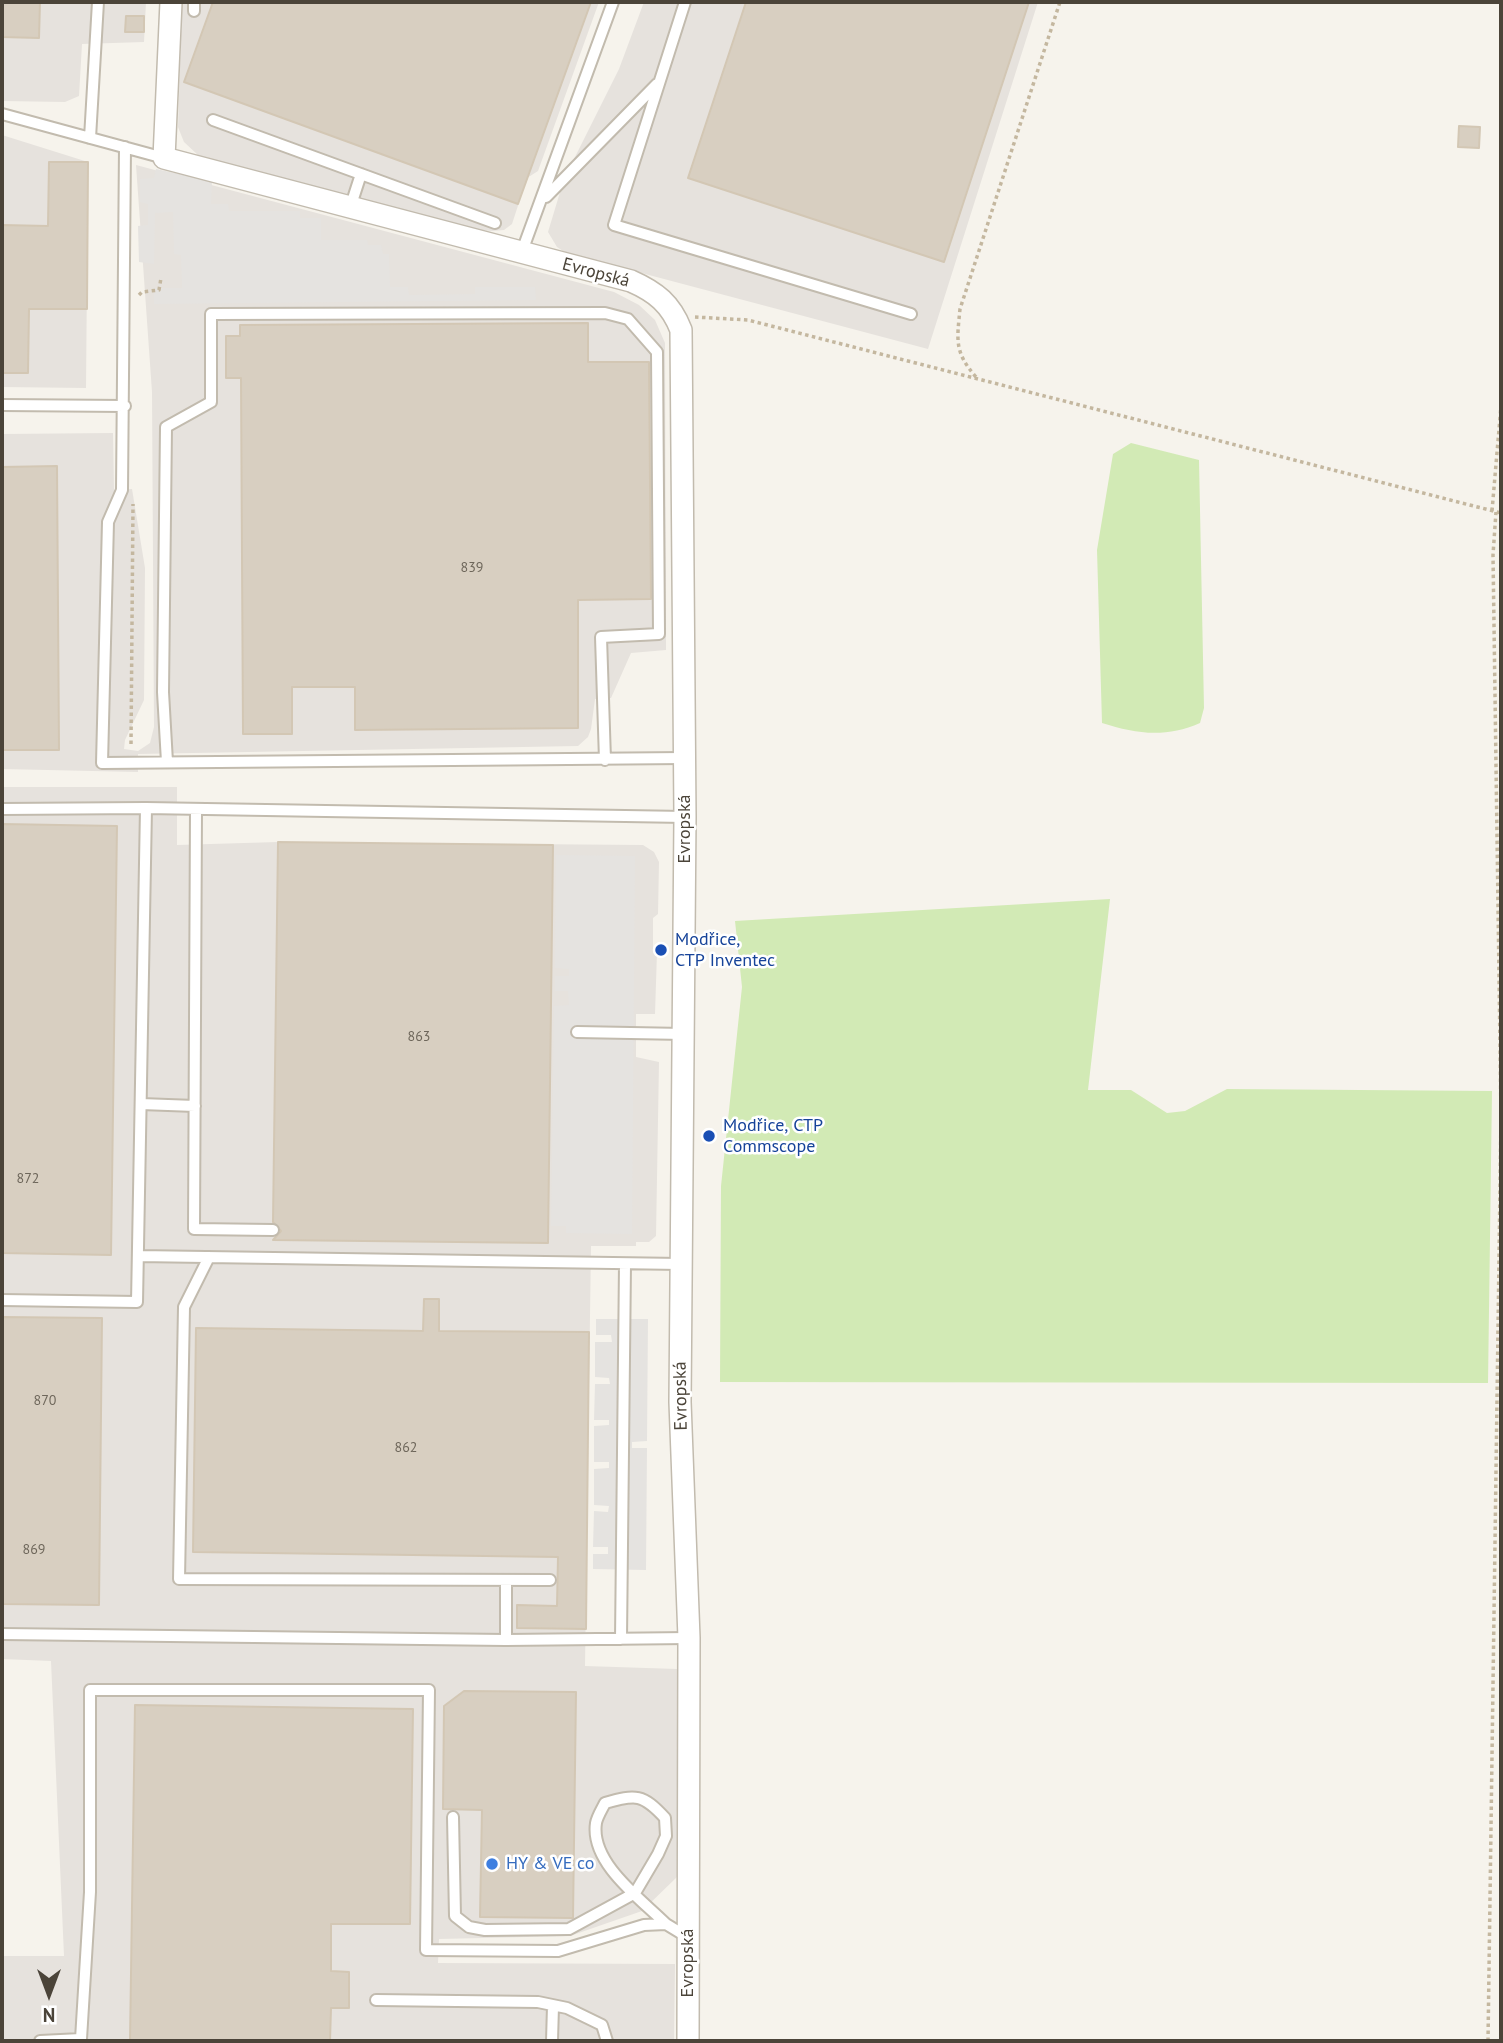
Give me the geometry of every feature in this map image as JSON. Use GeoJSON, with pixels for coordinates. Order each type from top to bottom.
{"type":"FeatureCollection","features":[{"type":"Feature","properties":{"kind":"street"},"geometry":{"type":"LineString","coordinates":[[164,158],[171,2]]}},
{"type":"Feature","properties":{"kind":"street","name":"Evropská"},"geometry":{"type":"LineString","coordinates":[[164,158],[631,281],[653,290],[677,318],[681,330],[685,817],[680,1402],[689,1638],[688,2041]]}},
{"type":"Feature","properties":{"kind":"lane"},"geometry":{"type":"LineString","coordinates":[[90,138],[98,2]]}},
{"type":"Feature","properties":{"kind":"lane"},"geometry":{"type":"LineString","coordinates":[[521,254],[613,2]]}},
{"type":"Feature","properties":{"kind":"lane"},"geometry":{"type":"LineString","coordinates":[[685,2],[614,225],[911,314]]}},
{"type":"Feature","properties":{"kind":"lane"},"geometry":{"type":"LineString","coordinates":[[541,202],[660,81]]}},
{"type":"Feature","properties":{"kind":"lane"},"geometry":{"type":"LineString","coordinates":[[2,114],[164,158]]}},
{"type":"Feature","properties":{"kind":"lane"},"geometry":{"type":"LineString","coordinates":[[213,120],[495,223]]}},
{"type":"Feature","properties":{"kind":"lane"},"geometry":{"type":"LineString","coordinates":[[125,148],[122,493],[108,522],[102,763],[685,758]]}},
{"type":"Feature","properties":{"kind":"lane"},"geometry":{"type":"LineString","coordinates":[[350,208],[361,174]]}},
{"type":"Feature","properties":{"kind":"lane"},"geometry":{"type":"LineString","coordinates":[[167,762],[163,692],[166,427],[211,402],[211,314],[605,313],[628,319],[657,352],[659,634],[601,637],[605,760]]}},
{"type":"Feature","properties":{"kind":"lane"},"geometry":{"type":"LineString","coordinates":[[2,405],[124,406]]}},
{"type":"Feature","properties":{"kind":"lane"},"geometry":{"type":"LineString","coordinates":[[2,1300],[137,1302],[146,808]]}},
{"type":"Feature","properties":{"kind":"lane"},"geometry":{"type":"LineString","coordinates":[[2,809],[196,808],[685,817]]}},
{"type":"Feature","properties":{"kind":"lane"},"geometry":{"type":"LineString","coordinates":[[196,808],[194,1229],[273,1230]]}},
{"type":"Feature","properties":{"kind":"lane"},"geometry":{"type":"LineString","coordinates":[[577,1032],[684,1034]]}},
{"type":"Feature","properties":{"kind":"lane"},"geometry":{"type":"LineString","coordinates":[[141,1104],[195,1105]]}},
{"type":"Feature","properties":{"kind":"lane"},"geometry":{"type":"LineString","coordinates":[[138,1256],[681,1264]]}},
{"type":"Feature","properties":{"kind":"lane"},"geometry":{"type":"LineString","coordinates":[[209,1257],[184,1307],[179,1579],[550,1580]]}},
{"type":"Feature","properties":{"kind":"lane"},"geometry":{"type":"LineString","coordinates":[[621,1639],[625,1264]]}},
{"type":"Feature","properties":{"kind":"lane"},"geometry":{"type":"LineString","coordinates":[[506,1580],[506,1640]]}},
{"type":"Feature","properties":{"kind":"lane"},"geometry":{"type":"LineString","coordinates":[[2,1634],[506,1640],[689,1638]]}},
{"type":"Feature","properties":{"kind":"lane"},"geometry":{"type":"LineString","coordinates":[[40,2041],[80,2039],[90,1892],[90,1690],[429,1690],[426,1950],[558,1951],[644,1925],[666,1924]]}},
{"type":"Feature","properties":{"kind":"lane"},"geometry":{"type":"LineString","coordinates":[[453,1817],[455,1916],[468,1927],[569,1929],[635,1893],[666,1836],[665,1818],[650,1802],[631,1795],[605,1803],[596,1822],[597,1844],[609,1865],[635,1893],[666,1924],[689,1938]]}},
{"type":"Feature","properties":{"kind":"lane"},"geometry":{"type":"LineString","coordinates":[[376,2000],[538,2002],[602,2025],[607,2041]]}},
{"type":"Feature","properties":{"kind":"lane"},"geometry":{"type":"LineString","coordinates":[[552,2041],[553,2006]]}},
{"type":"Feature","properties":{"kind":"path"},"geometry":{"type":"LineString","coordinates":[[978,379],[964,364],[957,345],[960,309],[1060,2]]}},
{"type":"Feature","properties":{"kind":"path"},"geometry":{"type":"LineString","coordinates":[[677,318],[711,316],[748,320],[1497,512]]}},
{"type":"Feature","properties":{"kind":"path"},"geometry":{"type":"LineString","coordinates":[[1488,2041],[1501,1116],[1493,555],[1501,406]]}},
{"type":"Feature","properties":{"kind":"shaded area"},"geometry":{"type":"Polygon","coordinates":[[[2,2],[146,2],[144,42],[82,44],[79,96],[65,102],[2,101],[2,2]]]}},
{"type":"Feature","properties":{"kind":"shaded area"},"geometry":{"type":"Polygon","coordinates":[[[182,2],[599,2],[538,171],[527,178],[512,224],[504,230],[492,231],[469,229],[199,156],[184,142],[178,127],[182,2]]]}},
{"type":"Feature","properties":{"kind":"shaded area"},"geometry":{"type":"Polygon","coordinates":[[[644,2],[1038,2],[928,349],[566,253],[557,247],[548,232],[564,179],[619,69],[644,2]]]}},
{"type":"Feature","properties":{"kind":"shaded area"},"geometry":{"type":"Polygon","coordinates":[[[2,135],[88,162],[86,388],[2,387],[2,135]]]}},
{"type":"Feature","properties":{"kind":"shaded area"},"geometry":{"type":"Polygon","coordinates":[[[136,165],[614,292],[639,305],[655,320],[665,343],[666,650],[631,653],[611,698],[595,699],[591,729],[588,737],[578,746],[138,754],[138,772],[2,769],[2,434],[113,433],[114,490],[132,489],[145,568],[144,700],[125,740],[124,749],[138,751],[150,743],[154,727],[152,392],[136,165]]]}},
{"type":"Feature","properties":{"kind":"shaded area"},"geometry":{"type":"Polygon","coordinates":[[[156,169],[212,181],[211,204],[228,204],[229,211],[300,211],[300,218],[321,218],[321,240],[367,240],[368,245],[381,245],[383,254],[389,254],[390,287],[408,287],[409,295],[475,294],[475,287],[535,287],[536,300],[154,304],[154,288],[182,288],[181,255],[174,254],[173,212],[155,213],[154,264],[139,262],[138,226],[148,225],[148,204],[140,202],[140,179],[154,178],[156,169]]]}},
{"type":"Feature","properties":{"kind":"shaded area"},"geometry":{"type":"Polygon","coordinates":[[[2,787],[177,787],[177,845],[278,842],[643,845],[654,852],[659,862],[658,914],[653,918],[653,949],[657,952],[655,1014],[636,1014],[636,1057],[659,1062],[656,1236],[649,1242],[636,1242],[636,1246],[591,1246],[585,1666],[677,1669],[677,1877],[642,1911],[570,1936],[439,1939],[438,1963],[675,1964],[674,2041],[2,2041],[2,1956],[64,1956],[51,1661],[2,1659],[2,787]]]}},
{"type":"Feature","properties":{"kind":"shaded area"},"geometry":{"type":"Polygon","coordinates":[[[556,855],[635,856],[632,1234],[566,1233],[566,1226],[551,1226],[554,1006],[569,1005],[568,991],[555,991],[555,976],[569,976],[569,969],[555,968],[556,855]]]}},
{"type":"Feature","properties":{"kind":"shaded area"},"geometry":{"type":"Polygon","coordinates":[[[596,1319],[648,1319],[647,1441],[632,1442],[632,1448],[647,1448],[646,1570],[593,1569],[593,1554],[608,1554],[608,1547],[593,1547],[594,1511],[608,1512],[609,1506],[594,1505],[594,1469],[609,1468],[609,1462],[594,1462],[594,1426],[609,1425],[609,1420],[594,1420],[595,1384],[610,1384],[609,1378],[595,1377],[595,1342],[612,1342],[611,1335],[596,1335],[596,1319]]]}},
{"type":"Feature","properties":{"kind":"green space"},"geometry":{"type":"Polygon","coordinates":[[[1131,443],[1199,460],[1204,708],[1200,723],[1175,731],[1139,732],[1102,723],[1097,550],[1113,454],[1131,443]]]}},
{"type":"Feature","properties":{"kind":"green space"},"geometry":{"type":"Polygon","coordinates":[[[1110,899],[1088,1090],[1131,1090],[1167,1113],[1185,1111],[1227,1089],[1492,1091],[1488,1383],[720,1382],[721,1186],[742,987],[735,921],[1110,899]]]}},
{"type":"Feature","properties":{"kind":"building"},"geometry":{"type":"Polygon","coordinates":[[[2,2],[40,2],[39,38],[2,37],[2,2]]]}},
{"type":"Feature","properties":{"kind":"building"},"geometry":{"type":"Polygon","coordinates":[[[213,2],[591,2],[518,204],[184,82],[213,2]]]}},
{"type":"Feature","properties":{"kind":"building"},"geometry":{"type":"Polygon","coordinates":[[[746,2],[1029,2],[944,262],[688,178],[746,2]]]}},
{"type":"Feature","properties":{"kind":"building"},"geometry":{"type":"Polygon","coordinates":[[[126,16],[144,16],[144,32],[125,32],[126,16]]]}},
{"type":"Feature","properties":{"kind":"building"},"geometry":{"type":"Polygon","coordinates":[[[1459,126],[1480,127],[1479,148],[1458,147],[1459,126]]]}},
{"type":"Feature","properties":{"kind":"building"},"geometry":{"type":"Polygon","coordinates":[[[49,162],[88,162],[87,309],[29,309],[28,373],[2,373],[2,225],[48,226],[49,162]]]}},
{"type":"Feature","properties":{"kind":"building"},"geometry":{"type":"Polygon","coordinates":[[[588,323],[588,362],[649,362],[651,599],[578,600],[578,728],[355,730],[355,687],[292,687],[292,734],[243,734],[241,378],[226,378],[226,336],[240,336],[240,325],[588,323]]]}},
{"type":"Feature","properties":{"kind":"building"},"geometry":{"type":"Polygon","coordinates":[[[57,466],[59,750],[2,750],[2,467],[57,466]]]}},
{"type":"Feature","properties":{"kind":"building"},"geometry":{"type":"Polygon","coordinates":[[[2,824],[117,826],[111,1255],[2,1253],[2,824]]]}},
{"type":"Feature","properties":{"kind":"building"},"geometry":{"type":"Polygon","coordinates":[[[278,842],[553,845],[548,1243],[273,1240],[281,1231],[273,1222],[278,842]]]}},
{"type":"Feature","properties":{"kind":"building"},"geometry":{"type":"Polygon","coordinates":[[[424,1299],[439,1299],[439,1331],[589,1332],[586,1629],[517,1628],[517,1605],[557,1606],[558,1557],[193,1552],[196,1328],[423,1331],[424,1299]]]}},
{"type":"Feature","properties":{"kind":"building"},"geometry":{"type":"Polygon","coordinates":[[[2,1317],[102,1318],[99,1605],[2,1604],[2,1317]]]}},
{"type":"Feature","properties":{"kind":"building"},"geometry":{"type":"Polygon","coordinates":[[[464,1691],[576,1692],[573,1918],[480,1917],[482,1810],[443,1809],[444,1706],[464,1691]]]}},
{"type":"Feature","properties":{"kind":"building"},"geometry":{"type":"Polygon","coordinates":[[[135,1705],[413,1709],[410,1924],[331,1924],[331,1971],[349,1972],[349,2008],[331,2008],[330,2041],[130,2041],[135,1705]]]}},
{"type":"Feature","properties":{"kind":"place","name":"Modřice, CTP Inventec"},"geometry":{"type":"Point","coordinates":[661,950]}},
{"type":"Feature","properties":{"kind":"place","name":"Modřice, CTP Commscope"},"geometry":{"type":"Point","coordinates":[709,1136]}},
{"type":"Feature","properties":{"kind":"place","name":"HY & VE co"},"geometry":{"type":"Point","coordinates":[492,1864]}}]}
